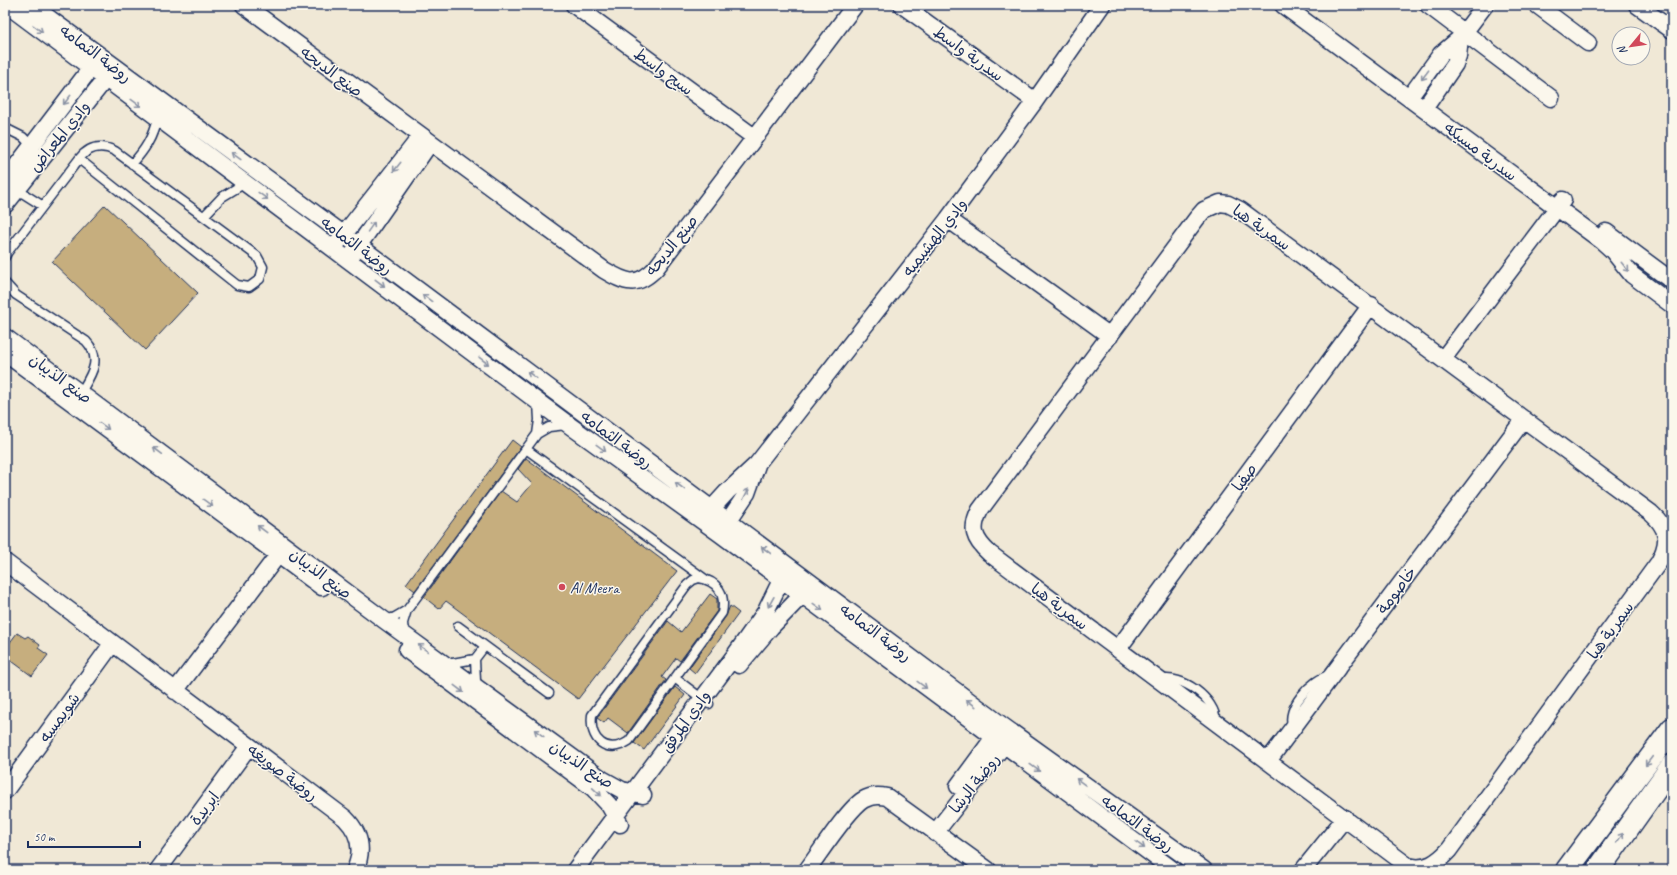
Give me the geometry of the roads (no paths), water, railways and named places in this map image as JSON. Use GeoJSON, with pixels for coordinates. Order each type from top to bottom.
{"type":"FeatureCollection","features":[{"type":"Feature","properties":{"kind":"main road"},"geometry":{"type":"LineString","coordinates":[[1567,870],[1672,729]]}},
{"type":"Feature","properties":{"kind":"main road"},"geometry":{"type":"LineString","coordinates":[[1598,870],[1672,766]]}},
{"type":"Feature","properties":{"kind":"street","name":"روضة الثمامه"},"geometry":{"type":"LineString","coordinates":[[7,5],[91,69],[109,74],[343,234],[706,515]]}},
{"type":"Feature","properties":{"kind":"street","name":"روضة الثمامه"},"geometry":{"type":"LineString","coordinates":[[31,5],[100,56],[109,74],[157,118],[245,182],[569,425],[724,527],[784,574],[1003,736],[1173,870]]}},
{"type":"Feature","properties":{"kind":"street","name":"صنع الديحه"},"geometry":{"type":"LineString","coordinates":[[244,5],[604,270],[615,277],[631,282],[641,280],[656,268],[854,5]]}},
{"type":"Feature","properties":{"kind":"street","name":"سيج واسط"},"geometry":{"type":"LineString","coordinates":[[574,5],[754,137]]}},
{"type":"Feature","properties":{"kind":"street","name":"سدرية واسط"},"geometry":{"type":"LineString","coordinates":[[902,5],[1035,101]]}},
{"type":"Feature","properties":{"kind":"street","name":"وادي الهشيميه"},"geometry":{"type":"LineString","coordinates":[[706,515],[757,464],[948,219],[1035,101],[1102,5]]}},
{"type":"Feature","properties":{"kind":"street","name":"سدرية مسيكه"},"geometry":{"type":"LineString","coordinates":[[1283,5],[1411,94],[1560,204],[1672,281]]}},
{"type":"Feature","properties":{"kind":"street","name":"سدرية مسيكه"},"geometry":{"type":"LineString","coordinates":[[1299,5],[1411,94]]}},
{"type":"Feature","properties":{"kind":"street"},"geometry":{"type":"LineString","coordinates":[[1428,5],[1462,35],[1551,98]]}},
{"type":"Feature","properties":{"kind":"street"},"geometry":{"type":"LineString","coordinates":[[1411,94],[1441,54],[1462,35],[1486,5]]}},
{"type":"Feature","properties":{"kind":"street"},"geometry":{"type":"LineString","coordinates":[[1537,5],[1588,43]]}},
{"type":"Feature","properties":{"kind":"street"},"geometry":{"type":"LineString","coordinates":[[1638,5],[1672,30]]}},
{"type":"Feature","properties":{"kind":"street"},"geometry":{"type":"LineString","coordinates":[[1426,105],[1455,64],[1462,35]]}},
{"type":"Feature","properties":{"kind":"street","name":"وادي المعراض"},"geometry":{"type":"LineString","coordinates":[[25,166],[31,145],[100,56]]}},
{"type":"Feature","properties":{"kind":"street","name":"وادي المعراض"},"geometry":{"type":"LineString","coordinates":[[5,205],[11,185],[25,166],[109,74]]}},
{"type":"Feature","properties":{"kind":"street"},"geometry":{"type":"LineString","coordinates":[[334,249],[343,234],[426,140]]}},
{"type":"Feature","properties":{"kind":"street"},"geometry":{"type":"LineString","coordinates":[[349,260],[426,140]]}},
{"type":"Feature","properties":{"kind":"street","name":"سمرية هيا"},"geometry":{"type":"LineString","coordinates":[[1220,203],[1228,204],[1240,210],[1370,305],[1656,518],[1666,534],[1667,543],[1665,552],[1655,569],[1442,858],[1425,867],[1417,868],[1408,866],[989,553],[978,539],[974,528],[975,521],[980,510],[1204,210],[1220,203]]}},
{"type":"Feature","properties":{"kind":"street"},"geometry":{"type":"LineString","coordinates":[[1443,359],[1560,204]]}},
{"type":"Feature","properties":{"kind":"street","name":"سدرية مسيكه"},"geometry":{"type":"LineString","coordinates":[[1560,204],[1607,245],[1632,275],[1672,305]]}},
{"type":"Feature","properties":{"kind":"street"},"geometry":{"type":"LineString","coordinates":[[948,219],[1110,336]]}},
{"type":"Feature","properties":{"kind":"street","name":"صفيا"},"geometry":{"type":"LineString","coordinates":[[1118,648],[1370,305]]}},
{"type":"Feature","properties":{"kind":"street","name":"صنع الذيبان"},"geometry":{"type":"LineString","coordinates":[[5,337],[81,392],[281,550],[593,788],[618,819]]}},
{"type":"Feature","properties":{"kind":"street","name":"صنع الذيبان"},"geometry":{"type":"LineString","coordinates":[[5,353],[281,550],[405,635],[602,780],[622,790],[638,794]]}},
{"type":"Feature","properties":{"kind":"street","name":"خاصومة"},"geometry":{"type":"LineString","coordinates":[[1268,761],[1524,419]]}},
{"type":"Feature","properties":{"kind":"street","name":"وادي الهشيميه"},"geometry":{"type":"LineString","coordinates":[[724,527],[747,493],[757,464]]}},
{"type":"Feature","properties":{"kind":"street"},"geometry":{"type":"LineString","coordinates":[[175,691],[281,550]]}},
{"type":"Feature","properties":{"kind":"street","name":"روضة صويغه"},"geometry":{"type":"LineString","coordinates":[[5,562],[352,825],[357,833],[361,850],[360,859],[355,870]]}},
{"type":"Feature","properties":{"kind":"street","name":"وادي المرفق"},"geometry":{"type":"LineString","coordinates":[[575,870],[638,794],[705,701],[755,626],[784,574]]}},
{"type":"Feature","properties":{"kind":"street","name":"وادي المرفق"},"geometry":{"type":"LineString","coordinates":[[705,701],[806,590]]}},
{"type":"Feature","properties":{"kind":"street","name":"شويمسه"},"geometry":{"type":"LineString","coordinates":[[5,791],[112,644]]}},
{"type":"Feature","properties":{"kind":"street","name":"روضة الثمامه"},"geometry":{"type":"LineString","coordinates":[[1003,736],[1204,870]]}},
{"type":"Feature","properties":{"kind":"street","name":"روضة الرشا"},"geometry":{"type":"LineString","coordinates":[[931,830],[1003,736]]}},
{"type":"Feature","properties":{"kind":"street","name":"ابريدة"},"geometry":{"type":"LineString","coordinates":[[158,870],[249,746]]}},
{"type":"Feature","properties":{"kind":"street"},"geometry":{"type":"LineString","coordinates":[[807,870],[855,806],[868,798],[879,796],[887,797],[988,870]]}},
{"type":"Feature","properties":{"kind":"street"},"geometry":{"type":"LineString","coordinates":[[1303,870],[1345,818]]}},
{"type":"Feature","properties":{"kind":"street","name":"وادي المرفق"},"geometry":{"type":"LineString","coordinates":[[586,870],[618,819]]}},
{"type":"Feature","properties":{"kind":"lane"},"geometry":{"type":"LineString","coordinates":[[132,164],[146,147],[155,128],[157,118]]}},
{"type":"Feature","properties":{"kind":"lane"},"geometry":{"type":"LineString","coordinates":[[5,128],[22,137],[31,145]]}},
{"type":"Feature","properties":{"kind":"lane"},"geometry":{"type":"LineString","coordinates":[[5,257],[79,158],[89,149],[102,146],[115,151],[257,256],[261,261],[263,274],[255,284],[243,287],[237,285],[79,158]]}},
{"type":"Feature","properties":{"kind":"lane"},"geometry":{"type":"LineString","coordinates":[[204,216],[222,197],[245,182]]}},
{"type":"Feature","properties":{"kind":"lane"},"geometry":{"type":"LineString","coordinates":[[11,185],[43,206]]}},
{"type":"Feature","properties":{"kind":"lane"},"geometry":{"type":"LineString","coordinates":[[5,283],[16,295],[86,341],[91,346],[96,360],[95,368],[81,392]]}},
{"type":"Feature","properties":{"kind":"lane"},"geometry":{"type":"LineString","coordinates":[[537,401],[540,414],[537,434]]}},
{"type":"Feature","properties":{"kind":"lane"},"geometry":{"type":"LineString","coordinates":[[405,635],[402,630],[407,610],[526,448],[537,434],[549,427],[569,425]]}},
{"type":"Feature","properties":{"kind":"lane"},"geometry":{"type":"LineString","coordinates":[[526,448],[705,579],[722,593],[724,600],[722,613],[676,679],[629,741],[622,746],[608,746],[597,739],[590,725],[592,715],[600,702],[687,585],[693,580],[705,579]]}},
{"type":"Feature","properties":{"kind":"lane"},"geometry":{"type":"LineString","coordinates":[[384,620],[395,617],[407,610]]}},
{"type":"Feature","properties":{"kind":"lane"},"geometry":{"type":"LineString","coordinates":[[458,626],[549,693]]}},
{"type":"Feature","properties":{"kind":"lane"},"geometry":{"type":"LineString","coordinates":[[444,664],[453,664],[475,659],[485,646]]}},
{"type":"Feature","properties":{"kind":"lane"},"geometry":{"type":"LineString","coordinates":[[475,659],[476,681],[481,691]]}},
{"type":"Feature","properties":{"kind":"lane"},"geometry":{"type":"LineString","coordinates":[[676,679],[705,701]]}},
{"type":"Feature","properties":{"kind":"place","name":"Al Meera"},"geometry":{"type":"Point","coordinates":[562,587]}}]}
